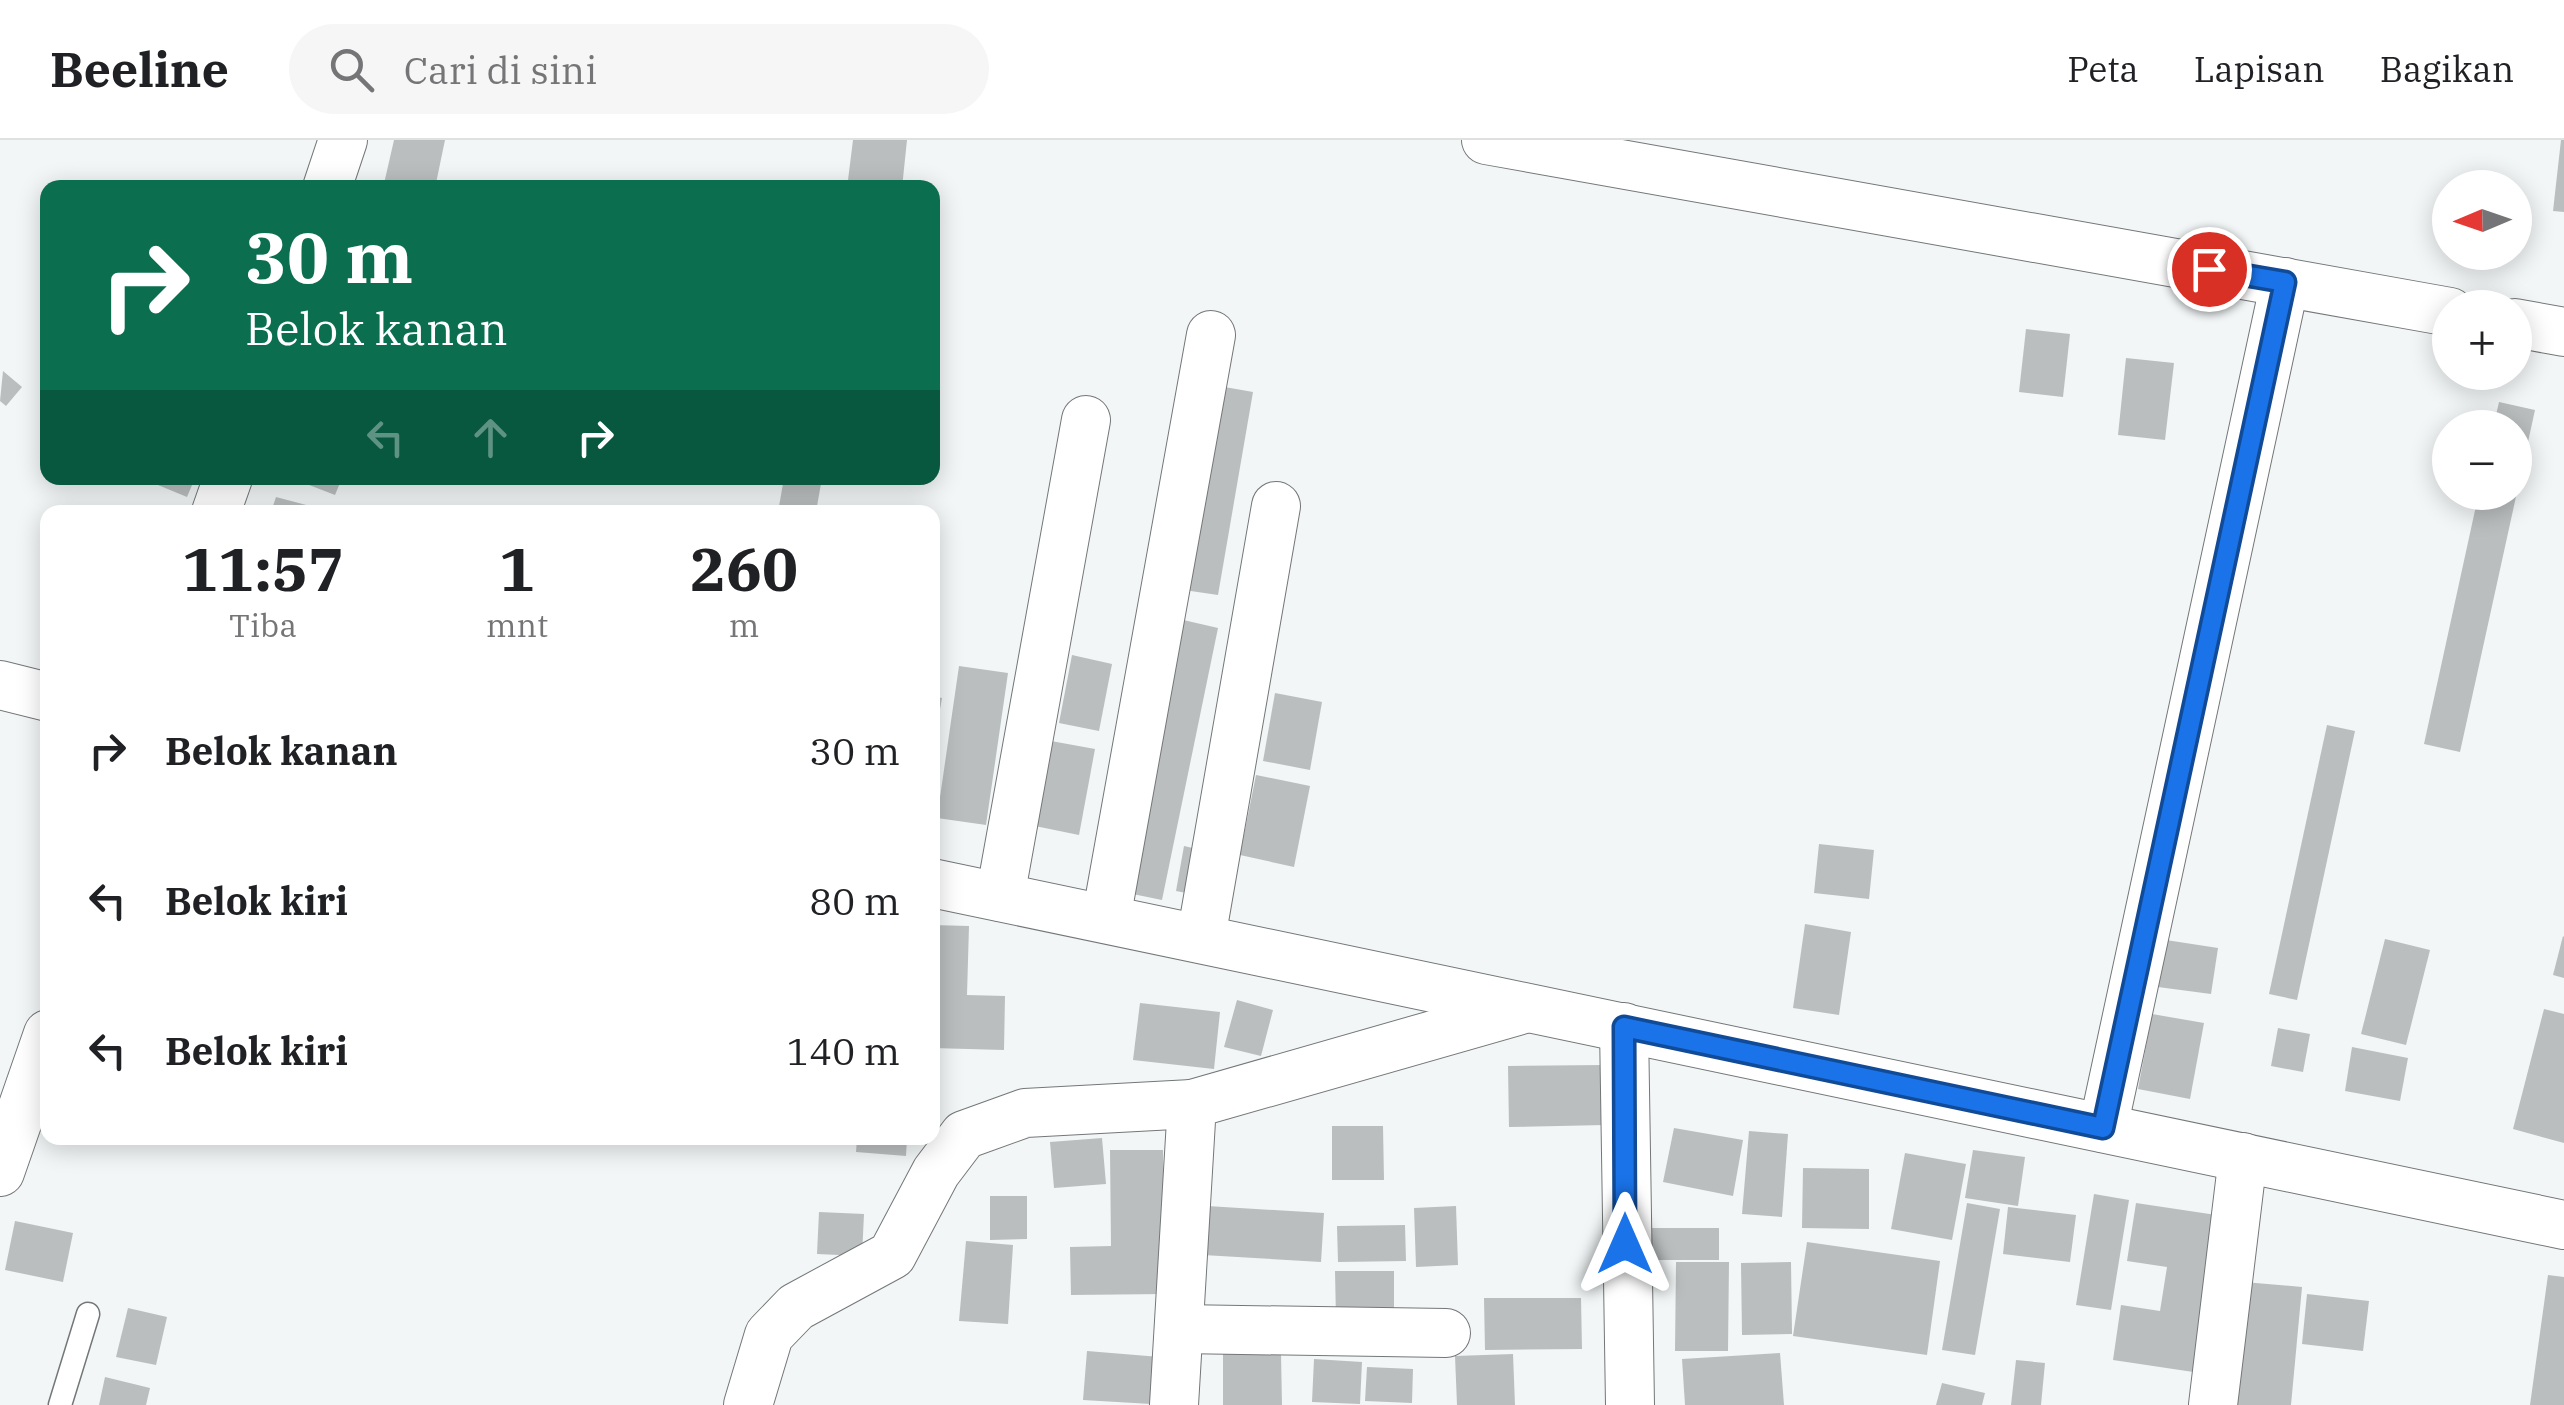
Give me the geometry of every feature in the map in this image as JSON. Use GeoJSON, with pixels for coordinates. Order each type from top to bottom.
{"type":"FeatureCollection","features":[{"type":"Feature","properties":{"kind":"street"},"geometry":{"type":"LineString","coordinates":[[330,180],[343,140]]}},
{"type":"Feature","properties":{"kind":"street"},"geometry":{"type":"LineString","coordinates":[[1486,140],[2432,309]]}},
{"type":"Feature","properties":{"kind":"street"},"geometry":{"type":"LineString","coordinates":[[2103,1128],[2285,282]]}},
{"type":"Feature","properties":{"kind":"street"},"geometry":{"type":"LineString","coordinates":[[2532,326],[2564,332]]}},
{"type":"Feature","properties":{"kind":"street"},"geometry":{"type":"LineString","coordinates":[[1106,919],[1211,335]]}},
{"type":"Feature","properties":{"kind":"street"},"geometry":{"type":"LineString","coordinates":[[1000,897],[1086,420]]}},
{"type":"Feature","properties":{"kind":"street"},"geometry":{"type":"LineString","coordinates":[[1201,938],[1276,506]]}},
{"type":"Feature","properties":{"kind":"street"},"geometry":{"type":"LineString","coordinates":[[0,685],[40,695]]}},
{"type":"Feature","properties":{"kind":"street"},"geometry":{"type":"LineString","coordinates":[[940,884],[2564,1225]]}},
{"type":"Feature","properties":{"kind":"street"},"geometry":{"type":"LineString","coordinates":[[748,1405],[769,1335],[796,1308],[892,1254],[936,1172],[964,1136],[1025,1113],[1192,1104],[1528,1007]]}},
{"type":"Feature","properties":{"kind":"street"},"geometry":{"type":"LineString","coordinates":[[1624,1027],[1630,1405]]}},
{"type":"Feature","properties":{"kind":"street"},"geometry":{"type":"LineString","coordinates":[[0,1172],[40,1057]]}},
{"type":"Feature","properties":{"kind":"street"},"geometry":{"type":"LineString","coordinates":[[1174,1405],[1192,1104]]}},
{"type":"Feature","properties":{"kind":"street"},"geometry":{"type":"LineString","coordinates":[[2213,1405],[2243,1157]]}},
{"type":"Feature","properties":{"kind":"street"},"geometry":{"type":"LineString","coordinates":[[1180,1329],[1446,1334]]}},
{"type":"Feature","properties":{"kind":"lane"},"geometry":{"type":"LineString","coordinates":[[60,1405],[88,1314]]}},
{"type":"Feature","properties":{"kind":"building"},"geometry":{"type":"Polygon","coordinates":[[[394,140],[445,140],[437,180],[385,180],[394,140]]]}},
{"type":"Feature","properties":{"kind":"building"},"geometry":{"type":"Polygon","coordinates":[[[853,140],[907,140],[903,180],[848,180],[853,140]]]}},
{"type":"Feature","properties":{"kind":"building"},"geometry":{"type":"Polygon","coordinates":[[[2564,140],[2564,212],[2553,211],[2564,140]]]}},
{"type":"Feature","properties":{"kind":"building"},"geometry":{"type":"Polygon","coordinates":[[[2026,329],[2070,334],[2063,397],[2019,392],[2026,329]]]}},
{"type":"Feature","properties":{"kind":"building"},"geometry":{"type":"Polygon","coordinates":[[[2126,358],[2174,363],[2165,440],[2118,435],[2126,358]]]}},
{"type":"Feature","properties":{"kind":"building"},"geometry":{"type":"Polygon","coordinates":[[[3,371],[22,387],[6,406],[0,401],[3,371]]]}},
{"type":"Feature","properties":{"kind":"building"},"geometry":{"type":"Polygon","coordinates":[[[1219,386],[1253,392],[1218,595],[1184,590],[1219,386]]]}},
{"type":"Feature","properties":{"kind":"building"},"geometry":{"type":"Polygon","coordinates":[[[2499,402],[2535,410],[2532,424],[2532,410],[2497,410],[2499,402]]]}},
{"type":"Feature","properties":{"kind":"building"},"geometry":{"type":"Polygon","coordinates":[[[158,485],[192,485],[187,497],[158,485]]]}},
{"type":"Feature","properties":{"kind":"building"},"geometry":{"type":"Polygon","coordinates":[[[309,485],[339,485],[335,495],[309,485]]]}},
{"type":"Feature","properties":{"kind":"building"},"geometry":{"type":"Polygon","coordinates":[[[783,485],[821,485],[817,505],[779,505],[783,485]]]}},
{"type":"Feature","properties":{"kind":"building"},"geometry":{"type":"Polygon","coordinates":[[[276,497],[306,505],[273,505],[276,497]]]}},
{"type":"Feature","properties":{"kind":"building"},"geometry":{"type":"Polygon","coordinates":[[[2475,510],[2513,510],[2460,752],[2424,744],[2475,510]]]}},
{"type":"Feature","properties":{"kind":"building"},"geometry":{"type":"Polygon","coordinates":[[[1179,619],[1218,628],[1162,900],[1123,892],[1179,619]]]}},
{"type":"Feature","properties":{"kind":"building"},"geometry":{"type":"Polygon","coordinates":[[[1072,655],[1112,664],[1099,731],[1059,723],[1072,655]]]}},
{"type":"Feature","properties":{"kind":"building"},"geometry":{"type":"Polygon","coordinates":[[[959,666],[1008,673],[986,825],[940,818],[959,666]]]}},
{"type":"Feature","properties":{"kind":"building"},"geometry":{"type":"Polygon","coordinates":[[[1275,693],[1322,702],[1310,770],[1263,761],[1275,693]]]}},
{"type":"Feature","properties":{"kind":"building"},"geometry":{"type":"Polygon","coordinates":[[[2327,725],[2355,731],[2297,1000],[2269,994],[2327,725]]]}},
{"type":"Feature","properties":{"kind":"building"},"geometry":{"type":"Polygon","coordinates":[[[1051,741],[1095,749],[1079,835],[1035,826],[1051,741]]]}},
{"type":"Feature","properties":{"kind":"building"},"geometry":{"type":"Polygon","coordinates":[[[1256,775],[1310,786],[1294,867],[1240,855],[1256,775]]]}},
{"type":"Feature","properties":{"kind":"building"},"geometry":{"type":"Polygon","coordinates":[[[1819,844],[1874,850],[1869,899],[1814,893],[1819,844]]]}},
{"type":"Feature","properties":{"kind":"building"},"geometry":{"type":"Polygon","coordinates":[[[1184,846],[1210,852],[1202,896],[1176,891],[1184,846]]]}},
{"type":"Feature","properties":{"kind":"building"},"geometry":{"type":"Polygon","coordinates":[[[1805,924],[1851,932],[1839,1015],[1793,1008],[1805,924]]]}},
{"type":"Feature","properties":{"kind":"building"},"geometry":{"type":"Polygon","coordinates":[[[940,925],[969,926],[967,995],[1005,996],[1004,1050],[940,1048],[940,925]]]}},
{"type":"Feature","properties":{"kind":"building"},"geometry":{"type":"Polygon","coordinates":[[[2564,937],[2564,978],[2553,975],[2564,937]]]}},
{"type":"Feature","properties":{"kind":"building"},"geometry":{"type":"Polygon","coordinates":[[[2385,939],[2430,950],[2406,1045],[2361,1034],[2385,939]]]}},
{"type":"Feature","properties":{"kind":"building"},"geometry":{"type":"Polygon","coordinates":[[[2166,940],[2218,948],[2211,994],[2158,987],[2166,940]]]}},
{"type":"Feature","properties":{"kind":"building"},"geometry":{"type":"Polygon","coordinates":[[[1237,1000],[1273,1010],[1261,1056],[1224,1047],[1237,1000]]]}},
{"type":"Feature","properties":{"kind":"building"},"geometry":{"type":"Polygon","coordinates":[[[1140,1003],[1220,1012],[1214,1069],[1133,1060],[1140,1003]]]}},
{"type":"Feature","properties":{"kind":"building"},"geometry":{"type":"Polygon","coordinates":[[[2544,1009],[2564,1014],[2564,1143],[2513,1129],[2544,1009]]]}},
{"type":"Feature","properties":{"kind":"building"},"geometry":{"type":"Polygon","coordinates":[[[2152,1014],[2204,1023],[2190,1099],[2138,1089],[2152,1014]]]}},
{"type":"Feature","properties":{"kind":"building"},"geometry":{"type":"Polygon","coordinates":[[[2278,1028],[2310,1034],[2303,1072],[2271,1066],[2278,1028]]]}},
{"type":"Feature","properties":{"kind":"building"},"geometry":{"type":"Polygon","coordinates":[[[2352,1047],[2408,1058],[2400,1101],[2345,1091],[2352,1047]]]}},
{"type":"Feature","properties":{"kind":"building"},"geometry":{"type":"Polygon","coordinates":[[[1604,1065],[1605,1125],[1509,1127],[1508,1066],[1604,1065]]]}},
{"type":"Feature","properties":{"kind":"building"},"geometry":{"type":"Polygon","coordinates":[[[1332,1126],[1383,1126],[1384,1180],[1332,1180],[1332,1126]]]}},
{"type":"Feature","properties":{"kind":"building"},"geometry":{"type":"Polygon","coordinates":[[[1674,1128],[1743,1140],[1733,1196],[1663,1182],[1674,1128]]]}},
{"type":"Feature","properties":{"kind":"building"},"geometry":{"type":"Polygon","coordinates":[[[1749,1131],[1788,1134],[1782,1217],[1742,1214],[1749,1131]]]}},
{"type":"Feature","properties":{"kind":"building"},"geometry":{"type":"Polygon","coordinates":[[[1102,1138],[1106,1184],[1054,1188],[1050,1142],[1102,1138]]]}},
{"type":"Feature","properties":{"kind":"building"},"geometry":{"type":"Polygon","coordinates":[[[856,1145],[907,1145],[906,1156],[856,1152],[856,1145]]]}},
{"type":"Feature","properties":{"kind":"building"},"geometry":{"type":"Polygon","coordinates":[[[1110,1150],[1163,1150],[1165,1294],[1071,1295],[1070,1247],[1111,1246],[1110,1150]]]}},
{"type":"Feature","properties":{"kind":"building"},"geometry":{"type":"Polygon","coordinates":[[[1973,1150],[2025,1157],[2018,1206],[1965,1198],[1973,1150]]]}},
{"type":"Feature","properties":{"kind":"building"},"geometry":{"type":"Polygon","coordinates":[[[1905,1153],[1966,1164],[1952,1240],[1891,1229],[1905,1153]]]}},
{"type":"Feature","properties":{"kind":"building"},"geometry":{"type":"Polygon","coordinates":[[[1803,1168],[1869,1169],[1869,1229],[1802,1228],[1803,1168]]]}},
{"type":"Feature","properties":{"kind":"building"},"geometry":{"type":"Polygon","coordinates":[[[2094,1194],[2129,1200],[2111,1310],[2076,1305],[2094,1194]]]}},
{"type":"Feature","properties":{"kind":"building"},"geometry":{"type":"Polygon","coordinates":[[[990,1196],[1027,1196],[1027,1239],[990,1240],[990,1196]]]}},
{"type":"Feature","properties":{"kind":"building"},"geometry":{"type":"Polygon","coordinates":[[[1967,1203],[2000,1209],[1975,1355],[1942,1350],[1967,1203]]]}},
{"type":"Feature","properties":{"kind":"building"},"geometry":{"type":"Polygon","coordinates":[[[2136,1203],[2223,1216],[2200,1373],[2113,1360],[2121,1305],[2160,1311],[2167,1267],[2127,1261],[2136,1203]]]}},
{"type":"Feature","properties":{"kind":"building"},"geometry":{"type":"Polygon","coordinates":[[[1207,1206],[1324,1213],[1321,1262],[1203,1255],[1207,1206]]]}},
{"type":"Feature","properties":{"kind":"building"},"geometry":{"type":"Polygon","coordinates":[[[1456,1206],[1458,1265],[1416,1267],[1414,1208],[1456,1206]]]}},
{"type":"Feature","properties":{"kind":"building"},"geometry":{"type":"Polygon","coordinates":[[[2008,1207],[2076,1215],[2070,1262],[2003,1254],[2008,1207]]]}},
{"type":"Feature","properties":{"kind":"building"},"geometry":{"type":"Polygon","coordinates":[[[819,1212],[864,1214],[862,1256],[817,1254],[819,1212]]]}},
{"type":"Feature","properties":{"kind":"building"},"geometry":{"type":"Polygon","coordinates":[[[15,1221],[73,1233],[63,1282],[5,1270],[15,1221]]]}},
{"type":"Feature","properties":{"kind":"building"},"geometry":{"type":"Polygon","coordinates":[[[1405,1225],[1406,1261],[1338,1262],[1337,1226],[1405,1225]]]}},
{"type":"Feature","properties":{"kind":"building"},"geometry":{"type":"Polygon","coordinates":[[[1650,1228],[1719,1228],[1719,1260],[1650,1260],[1650,1228]]]}},
{"type":"Feature","properties":{"kind":"building"},"geometry":{"type":"Polygon","coordinates":[[[966,1241],[1013,1245],[1008,1324],[959,1321],[966,1241]]]}},
{"type":"Feature","properties":{"kind":"building"},"geometry":{"type":"Polygon","coordinates":[[[1807,1242],[1940,1261],[1927,1355],[1793,1336],[1807,1242]]]}},
{"type":"Feature","properties":{"kind":"building"},"geometry":{"type":"Polygon","coordinates":[[[1676,1262],[1729,1262],[1728,1351],[1675,1351],[1676,1262]]]}},
{"type":"Feature","properties":{"kind":"building"},"geometry":{"type":"Polygon","coordinates":[[[1791,1262],[1792,1334],[1742,1335],[1741,1263],[1791,1262]]]}},
{"type":"Feature","properties":{"kind":"building"},"geometry":{"type":"Polygon","coordinates":[[[1335,1271],[1394,1271],[1394,1319],[1336,1319],[1335,1271]]]}},
{"type":"Feature","properties":{"kind":"building"},"geometry":{"type":"Polygon","coordinates":[[[2548,1275],[2564,1277],[2564,1405],[2530,1405],[2548,1275]]]}},
{"type":"Feature","properties":{"kind":"building"},"geometry":{"type":"Polygon","coordinates":[[[2244,1282],[2302,1287],[2291,1405],[2232,1405],[2244,1282]]]}},
{"type":"Feature","properties":{"kind":"building"},"geometry":{"type":"Polygon","coordinates":[[[2307,1294],[2369,1301],[2363,1351],[2302,1344],[2307,1294]]]}},
{"type":"Feature","properties":{"kind":"building"},"geometry":{"type":"Polygon","coordinates":[[[1484,1298],[1581,1298],[1582,1349],[1485,1350],[1484,1298]]]}},
{"type":"Feature","properties":{"kind":"building"},"geometry":{"type":"Polygon","coordinates":[[[128,1308],[167,1317],[156,1365],[116,1357],[128,1308]]]}},
{"type":"Feature","properties":{"kind":"building"},"geometry":{"type":"Polygon","coordinates":[[[1087,1351],[1172,1358],[1168,1405],[1083,1400],[1087,1351]]]}},
{"type":"Feature","properties":{"kind":"building"},"geometry":{"type":"Polygon","coordinates":[[[1223,1353],[1281,1353],[1282,1405],[1223,1405],[1223,1353]]]}},
{"type":"Feature","properties":{"kind":"building"},"geometry":{"type":"Polygon","coordinates":[[[1780,1353],[1784,1405],[1685,1405],[1682,1359],[1780,1353]]]}},
{"type":"Feature","properties":{"kind":"building"},"geometry":{"type":"Polygon","coordinates":[[[1513,1354],[1515,1405],[1457,1405],[1455,1356],[1513,1354]]]}},
{"type":"Feature","properties":{"kind":"building"},"geometry":{"type":"Polygon","coordinates":[[[1314,1359],[1362,1362],[1360,1404],[1312,1402],[1314,1359]]]}},
{"type":"Feature","properties":{"kind":"building"},"geometry":{"type":"Polygon","coordinates":[[[2016,1360],[2045,1363],[2041,1405],[2011,1405],[2016,1360]]]}},
{"type":"Feature","properties":{"kind":"building"},"geometry":{"type":"Polygon","coordinates":[[[1367,1367],[1413,1369],[1412,1403],[1365,1401],[1367,1367]]]}},
{"type":"Feature","properties":{"kind":"building"},"geometry":{"type":"Polygon","coordinates":[[[105,1377],[150,1388],[146,1405],[99,1405],[105,1377]]]}},
{"type":"Feature","properties":{"kind":"building"},"geometry":{"type":"Polygon","coordinates":[[[1942,1383],[1985,1393],[1982,1405],[1936,1405],[1942,1383]]]}},
{"type":"Feature","properties":{"kind":"route"},"geometry":{"type":"LineString","coordinates":[[1625,1244],[1624,1027],[2103,1128],[2285,282],[2209,269]]}}]}
